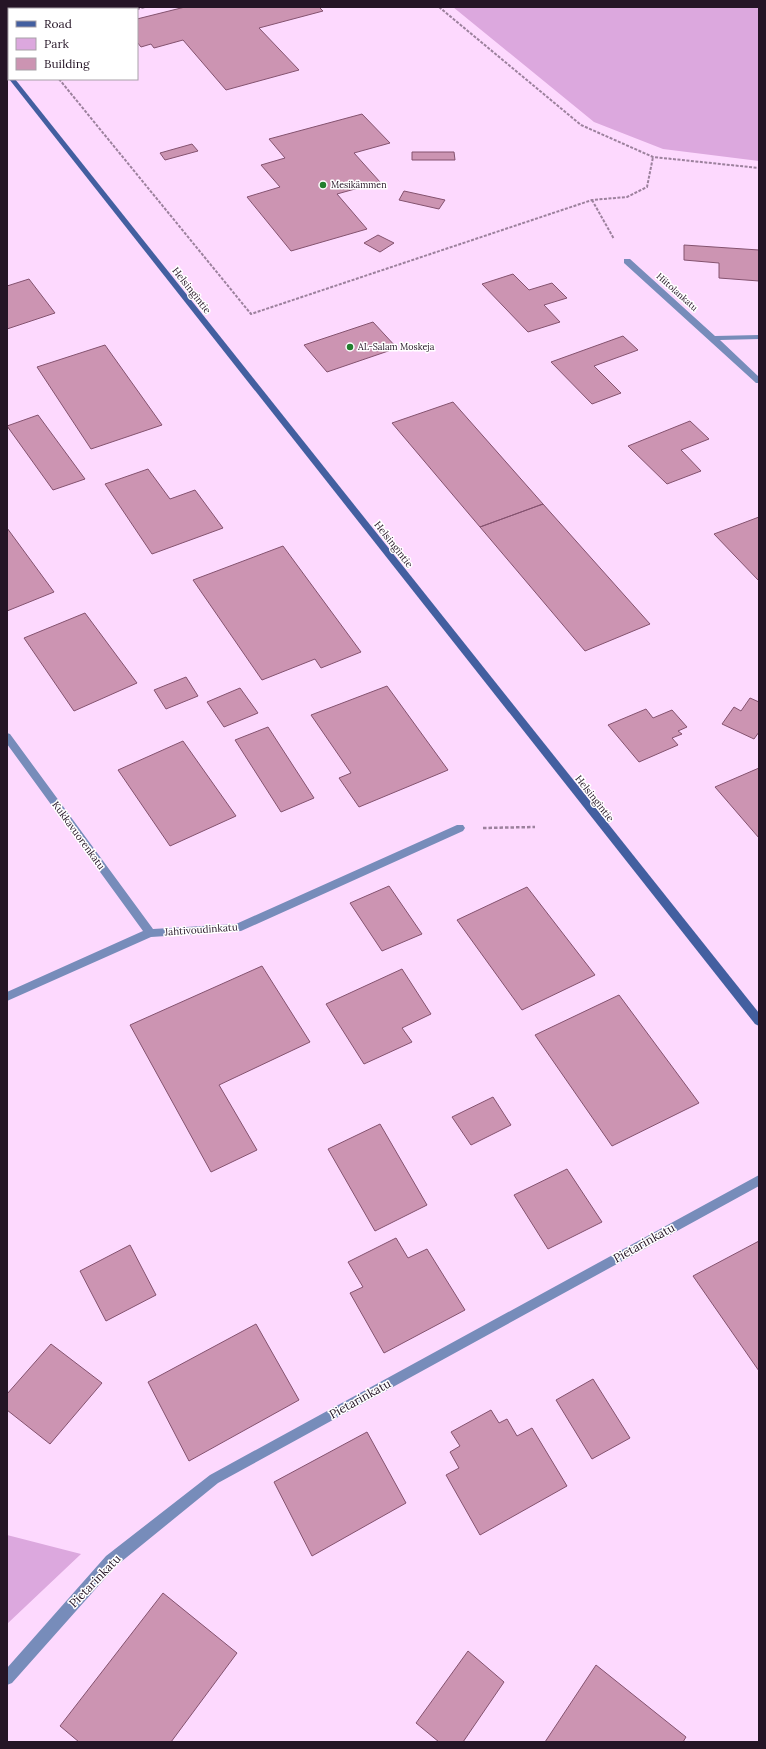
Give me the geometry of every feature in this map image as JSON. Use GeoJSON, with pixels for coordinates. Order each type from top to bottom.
{"type":"FeatureCollection","features":[{"type":"Feature","properties":{"kind":"main road"},"geometry":{"type":"LineString","coordinates":[[7,72],[8,77]]}},
{"type":"Feature","properties":{"kind":"main road","name":"Helsingintie"},"geometry":{"type":"LineString","coordinates":[[13,80],[759,1021]]}},
{"type":"Feature","properties":{"kind":"street","name":"Hiitolankatu"},"geometry":{"type":"LineString","coordinates":[[627,261],[759,381]]}},
{"type":"Feature","properties":{"kind":"street"},"geometry":{"type":"LineString","coordinates":[[713,338],[759,337]]}},
{"type":"Feature","properties":{"kind":"street","name":"Kukkavuorenkatu"},"geometry":{"type":"LineString","coordinates":[[7,737],[150,933]]}},
{"type":"Feature","properties":{"kind":"street","name":"Jahtivoudinkatu"},"geometry":{"type":"LineString","coordinates":[[7,997],[150,933],[237,928],[460,828]]}},
{"type":"Feature","properties":{"kind":"street","name":"Pietarinkatu"},"geometry":{"type":"LineString","coordinates":[[7,1678],[111,1561],[214,1479],[759,1180]]}},
{"type":"Feature","properties":{"kind":"path"},"geometry":{"type":"LineString","coordinates":[[439,7],[581,125],[654,157],[759,168]]}},
{"type":"Feature","properties":{"kind":"path"},"geometry":{"type":"LineString","coordinates":[[60,80],[251,314],[592,200],[627,198],[647,187],[654,157]]}},
{"type":"Feature","properties":{"kind":"path"},"geometry":{"type":"LineString","coordinates":[[592,200],[627,261]]}},
{"type":"Feature","properties":{"kind":"path"},"geometry":{"type":"LineString","coordinates":[[460,828],[535,827]]}},
{"type":"Feature","properties":{"kind":"green space"},"geometry":{"type":"Polygon","coordinates":[[[7,7],[133,7],[129,8],[8,8],[7,7]]]}},
{"type":"Feature","properties":{"kind":"green space"},"geometry":{"type":"Polygon","coordinates":[[[453,7],[759,7],[759,161],[663,149],[594,122],[453,7]]]}},
{"type":"Feature","properties":{"kind":"green space"},"geometry":{"type":"Polygon","coordinates":[[[7,1535],[81,1554],[7,1624],[7,1535]]]}},
{"type":"Feature","properties":{"kind":"building"},"geometry":{"type":"Polygon","coordinates":[[[185,7],[323,7],[320,8],[323,11],[259,28],[299,70],[226,90],[183,40],[154,48],[151,44],[141,47],[138,43],[138,19],[185,7]]]}},
{"type":"Feature","properties":{"kind":"building","name":"Mesikämmen"},"geometry":{"type":"Polygon","coordinates":[[[362,114],[390,143],[354,153],[380,182],[337,194],[367,229],[291,251],[247,197],[280,187],[261,165],[285,158],[269,139],[362,114]]]}},
{"type":"Feature","properties":{"kind":"building"},"geometry":{"type":"Polygon","coordinates":[[[192,144],[198,151],[165,160],[160,153],[192,144]]]}},
{"type":"Feature","properties":{"kind":"building"},"geometry":{"type":"Polygon","coordinates":[[[412,152],[454,152],[455,160],[412,160],[412,152]]]}},
{"type":"Feature","properties":{"kind":"building"},"geometry":{"type":"Polygon","coordinates":[[[404,191],[445,200],[439,209],[399,200],[404,191]]]}},
{"type":"Feature","properties":{"kind":"building"},"geometry":{"type":"Polygon","coordinates":[[[378,235],[394,243],[380,252],[364,243],[378,235]]]}},
{"type":"Feature","properties":{"kind":"building"},"geometry":{"type":"Polygon","coordinates":[[[684,245],[759,250],[759,281],[719,278],[719,263],[684,260],[684,245]]]}},
{"type":"Feature","properties":{"kind":"building"},"geometry":{"type":"Polygon","coordinates":[[[513,274],[529,290],[552,283],[567,298],[544,305],[560,322],[528,332],[482,284],[513,274]]]}},
{"type":"Feature","properties":{"kind":"building"},"geometry":{"type":"Polygon","coordinates":[[[29,279],[55,313],[7,329],[7,286],[29,279]]]}},
{"type":"Feature","properties":{"kind":"building","name":"AL-Salam Moskeja"},"geometry":{"type":"Polygon","coordinates":[[[373,322],[397,348],[327,372],[304,345],[373,322]]]}},
{"type":"Feature","properties":{"kind":"building"},"geometry":{"type":"Polygon","coordinates":[[[623,336],[638,350],[594,366],[621,393],[592,404],[551,362],[623,336]]]}},
{"type":"Feature","properties":{"kind":"building"},"geometry":{"type":"Polygon","coordinates":[[[105,345],[162,425],[91,449],[37,367],[105,345]]]}},
{"type":"Feature","properties":{"kind":"building"},"geometry":{"type":"Polygon","coordinates":[[[453,402],[543,504],[480,527],[392,423],[453,402]]]}},
{"type":"Feature","properties":{"kind":"building"},"geometry":{"type":"Polygon","coordinates":[[[38,415],[85,479],[53,490],[7,426],[38,415]]]}},
{"type":"Feature","properties":{"kind":"building"},"geometry":{"type":"Polygon","coordinates":[[[690,421],[709,439],[681,450],[701,471],[667,484],[628,446],[690,421]]]}},
{"type":"Feature","properties":{"kind":"building"},"geometry":{"type":"Polygon","coordinates":[[[148,469],[170,499],[195,490],[223,528],[152,554],[105,484],[148,469]]]}},
{"type":"Feature","properties":{"kind":"building"},"geometry":{"type":"Polygon","coordinates":[[[543,504],[650,624],[585,651],[480,527],[543,504]]]}},
{"type":"Feature","properties":{"kind":"building"},"geometry":{"type":"Polygon","coordinates":[[[759,517],[759,581],[714,534],[759,517]]]}},
{"type":"Feature","properties":{"kind":"building"},"geometry":{"type":"Polygon","coordinates":[[[7,528],[54,592],[7,611],[7,528]]]}},
{"type":"Feature","properties":{"kind":"building"},"geometry":{"type":"Polygon","coordinates":[[[283,546],[361,652],[321,668],[315,659],[262,680],[193,580],[283,546]]]}},
{"type":"Feature","properties":{"kind":"building"},"geometry":{"type":"Polygon","coordinates":[[[85,613],[137,683],[74,711],[24,638],[85,613]]]}},
{"type":"Feature","properties":{"kind":"building"},"geometry":{"type":"Polygon","coordinates":[[[186,677],[198,696],[166,709],[154,690],[186,677]]]}},
{"type":"Feature","properties":{"kind":"building"},"geometry":{"type":"Polygon","coordinates":[[[387,686],[448,770],[359,807],[339,778],[351,773],[311,715],[387,686]]]}},
{"type":"Feature","properties":{"kind":"building"},"geometry":{"type":"Polygon","coordinates":[[[240,688],[258,713],[224,727],[207,702],[240,688]]]}},
{"type":"Feature","properties":{"kind":"building"},"geometry":{"type":"Polygon","coordinates":[[[750,698],[759,702],[759,732],[754,739],[722,724],[734,707],[741,711],[750,698]]]}},
{"type":"Feature","properties":{"kind":"building"},"geometry":{"type":"Polygon","coordinates":[[[646,709],[653,718],[672,710],[687,727],[678,731],[682,734],[672,738],[678,745],[639,762],[608,725],[646,709]]]}},
{"type":"Feature","properties":{"kind":"building"},"geometry":{"type":"Polygon","coordinates":[[[268,727],[314,798],[281,812],[235,740],[268,727]]]}},
{"type":"Feature","properties":{"kind":"building"},"geometry":{"type":"Polygon","coordinates":[[[183,741],[236,816],[170,846],[118,770],[183,741]]]}},
{"type":"Feature","properties":{"kind":"building"},"geometry":{"type":"Polygon","coordinates":[[[759,768],[759,838],[715,787],[759,768]]]}},
{"type":"Feature","properties":{"kind":"building"},"geometry":{"type":"Polygon","coordinates":[[[389,886],[422,934],[382,951],[350,903],[389,886]]]}},
{"type":"Feature","properties":{"kind":"building"},"geometry":{"type":"Polygon","coordinates":[[[527,887],[595,975],[522,1010],[457,920],[527,887]]]}},
{"type":"Feature","properties":{"kind":"building"},"geometry":{"type":"Polygon","coordinates":[[[262,966],[310,1042],[219,1085],[257,1150],[211,1172],[130,1025],[262,966]]]}},
{"type":"Feature","properties":{"kind":"building"},"geometry":{"type":"Polygon","coordinates":[[[402,969],[431,1014],[402,1028],[412,1042],[364,1064],[326,1004],[402,969]]]}},
{"type":"Feature","properties":{"kind":"building"},"geometry":{"type":"Polygon","coordinates":[[[619,995],[699,1103],[612,1146],[535,1035],[619,995]]]}},
{"type":"Feature","properties":{"kind":"building"},"geometry":{"type":"Polygon","coordinates":[[[493,1097],[511,1125],[471,1145],[452,1117],[493,1097]]]}},
{"type":"Feature","properties":{"kind":"building"},"geometry":{"type":"Polygon","coordinates":[[[380,1124],[427,1205],[375,1231],[328,1149],[380,1124]]]}},
{"type":"Feature","properties":{"kind":"building"},"geometry":{"type":"Polygon","coordinates":[[[567,1169],[602,1222],[548,1249],[514,1195],[567,1169]]]}},
{"type":"Feature","properties":{"kind":"building"},"geometry":{"type":"Polygon","coordinates":[[[396,1238],[408,1258],[427,1249],[465,1310],[384,1353],[350,1293],[363,1287],[348,1262],[396,1238]]]}},
{"type":"Feature","properties":{"kind":"building"},"geometry":{"type":"Polygon","coordinates":[[[759,1241],[759,1371],[693,1276],[759,1241]]]}},
{"type":"Feature","properties":{"kind":"building"},"geometry":{"type":"Polygon","coordinates":[[[130,1245],[156,1295],[106,1321],[80,1271],[130,1245]]]}},
{"type":"Feature","properties":{"kind":"building"},"geometry":{"type":"Polygon","coordinates":[[[256,1324],[299,1400],[189,1461],[148,1382],[256,1324]]]}},
{"type":"Feature","properties":{"kind":"building"},"geometry":{"type":"Polygon","coordinates":[[[51,1344],[102,1383],[50,1444],[7,1410],[7,1394],[51,1344]]]}},
{"type":"Feature","properties":{"kind":"building"},"geometry":{"type":"Polygon","coordinates":[[[593,1379],[630,1438],[592,1459],[556,1400],[593,1379]]]}},
{"type":"Feature","properties":{"kind":"building"},"geometry":{"type":"Polygon","coordinates":[[[491,1410],[499,1423],[507,1419],[517,1436],[532,1428],[567,1486],[480,1535],[446,1475],[459,1468],[450,1452],[460,1446],[451,1432],[491,1410]]]}},
{"type":"Feature","properties":{"kind":"building"},"geometry":{"type":"Polygon","coordinates":[[[367,1432],[406,1503],[312,1556],[274,1482],[367,1432]]]}},
{"type":"Feature","properties":{"kind":"building"},"geometry":{"type":"Polygon","coordinates":[[[163,1593],[237,1653],[171,1742],[79,1742],[60,1726],[163,1593]]]}},
{"type":"Feature","properties":{"kind":"building"},"geometry":{"type":"Polygon","coordinates":[[[468,1651],[504,1682],[463,1742],[439,1742],[416,1723],[468,1651]]]}},
{"type":"Feature","properties":{"kind":"building"},"geometry":{"type":"Polygon","coordinates":[[[596,1665],[686,1737],[683,1742],[545,1742],[596,1665]]]}},
{"type":"Feature","properties":{"kind":"place","name":"Mesikämmen"},"geometry":{"type":"Point","coordinates":[323,185]}},
{"type":"Feature","properties":{"kind":"place","name":"AL-Salam Moskeja"},"geometry":{"type":"Point","coordinates":[350,347]}}]}
